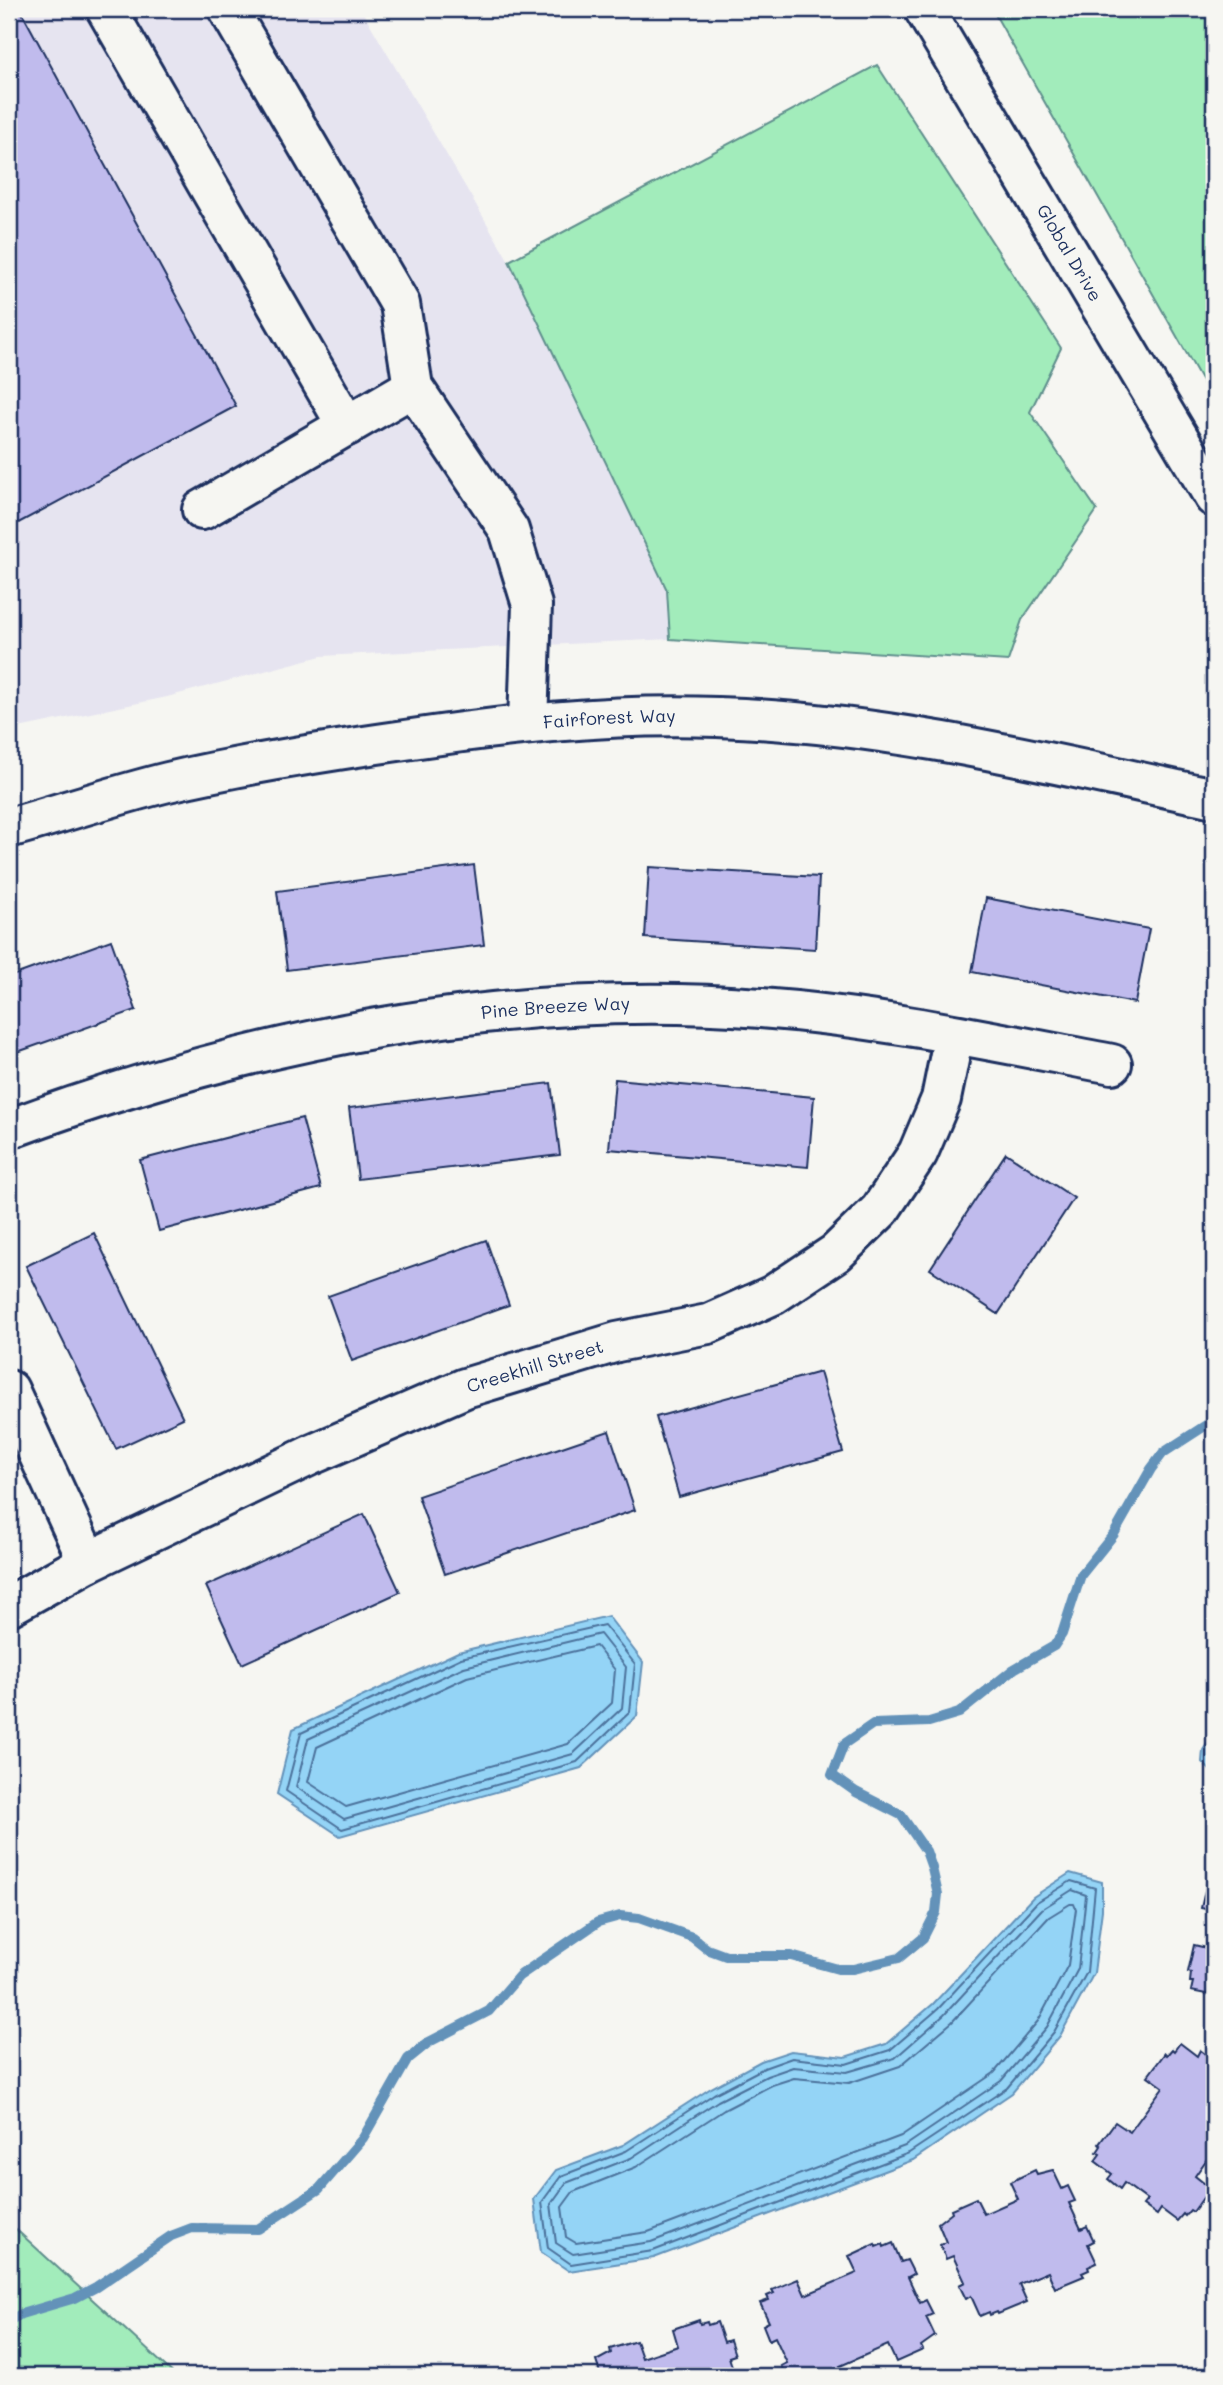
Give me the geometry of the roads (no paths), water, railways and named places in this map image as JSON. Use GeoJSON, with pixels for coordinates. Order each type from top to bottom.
{"type":"FeatureCollection","features":[{"type":"Feature","properties":{"kind":"main road"},"geometry":{"type":"LineString","coordinates":[[106,9],[347,426]]}},
{"type":"Feature","properties":{"kind":"main road"},"geometry":{"type":"LineString","coordinates":[[228,9],[400,304],[413,387],[509,530],[532,605],[528,724]]}},
{"type":"Feature","properties":{"kind":"main road","name":"Global Drive"},"geometry":{"type":"LineString","coordinates":[[924,9],[1214,497]]}},
{"type":"Feature","properties":{"kind":"main road"},"geometry":{"type":"LineString","coordinates":[[202,510],[413,387]]}},
{"type":"Feature","properties":{"kind":"main road","name":"Fairforest Way"},"geometry":{"type":"LineString","coordinates":[[9,828],[165,783],[279,758],[579,719],[717,717],[827,725],[963,744],[1214,798]]}},
{"type":"Feature","properties":{"kind":"main road","name":"Pine Breeze Way"},"geometry":{"type":"LineString","coordinates":[[9,1129],[112,1091],[224,1058],[389,1024],[470,1014],[602,1004],[759,1007],[883,1020],[1112,1064]]}},
{"type":"Feature","properties":{"kind":"main road","name":"Creekhill Street"},"geometry":{"type":"LineString","coordinates":[[9,1606],[88,1562],[311,1455],[466,1388],[617,1342],[708,1324],[773,1295],[836,1253],[880,1210],[918,1153],[941,1099],[954,1035]]}},
{"type":"Feature","properties":{"kind":"main road"},"geometry":{"type":"LineString","coordinates":[[9,1390],[88,1562]]}},
{"type":"Feature","properties":{"kind":"water"},"geometry":{"type":"Polygon","coordinates":[[[608,1616],[643,1662],[637,1716],[581,1768],[340,1836],[277,1794],[293,1729],[458,1652],[608,1616]]]}},
{"type":"Feature","properties":{"kind":"water"},"geometry":{"type":"Polygon","coordinates":[[[1214,1734],[1214,1774],[1202,1762],[1203,1750],[1214,1734]]]}},
{"type":"Feature","properties":{"kind":"water"},"geometry":{"type":"Polygon","coordinates":[[[1070,1873],[1102,1882],[1102,1910],[1094,1973],[1060,2036],[1012,2093],[913,2160],[654,2258],[569,2271],[541,2252],[534,2199],[556,2170],[623,2145],[711,2088],[761,2061],[791,2051],[845,2057],[886,2044],[933,2004],[1033,1897],[1070,1873]]]}},
{"type":"Feature","properties":{"kind":"waterway"},"geometry":{"type":"LineString","coordinates":[[9,2321],[21,2314],[75,2298],[96,2287],[171,2236],[192,2228],[258,2229],[319,2189],[363,2138],[408,2059],[429,2042],[489,2011],[519,1976],[598,1922],[620,1916],[639,1918],[692,1937],[707,1949],[726,1956],[791,1956],[838,1969],[853,1969],[899,1958],[923,1938],[936,1912],[938,1894],[932,1868],[926,1851],[901,1815],[856,1792],[832,1775],[844,1744],[873,1724],[929,1722],[959,1713],[1014,1669],[1054,1646],[1062,1634],[1081,1575],[1114,1534],[1151,1469],[1163,1453],[1214,1420]]}}]}
